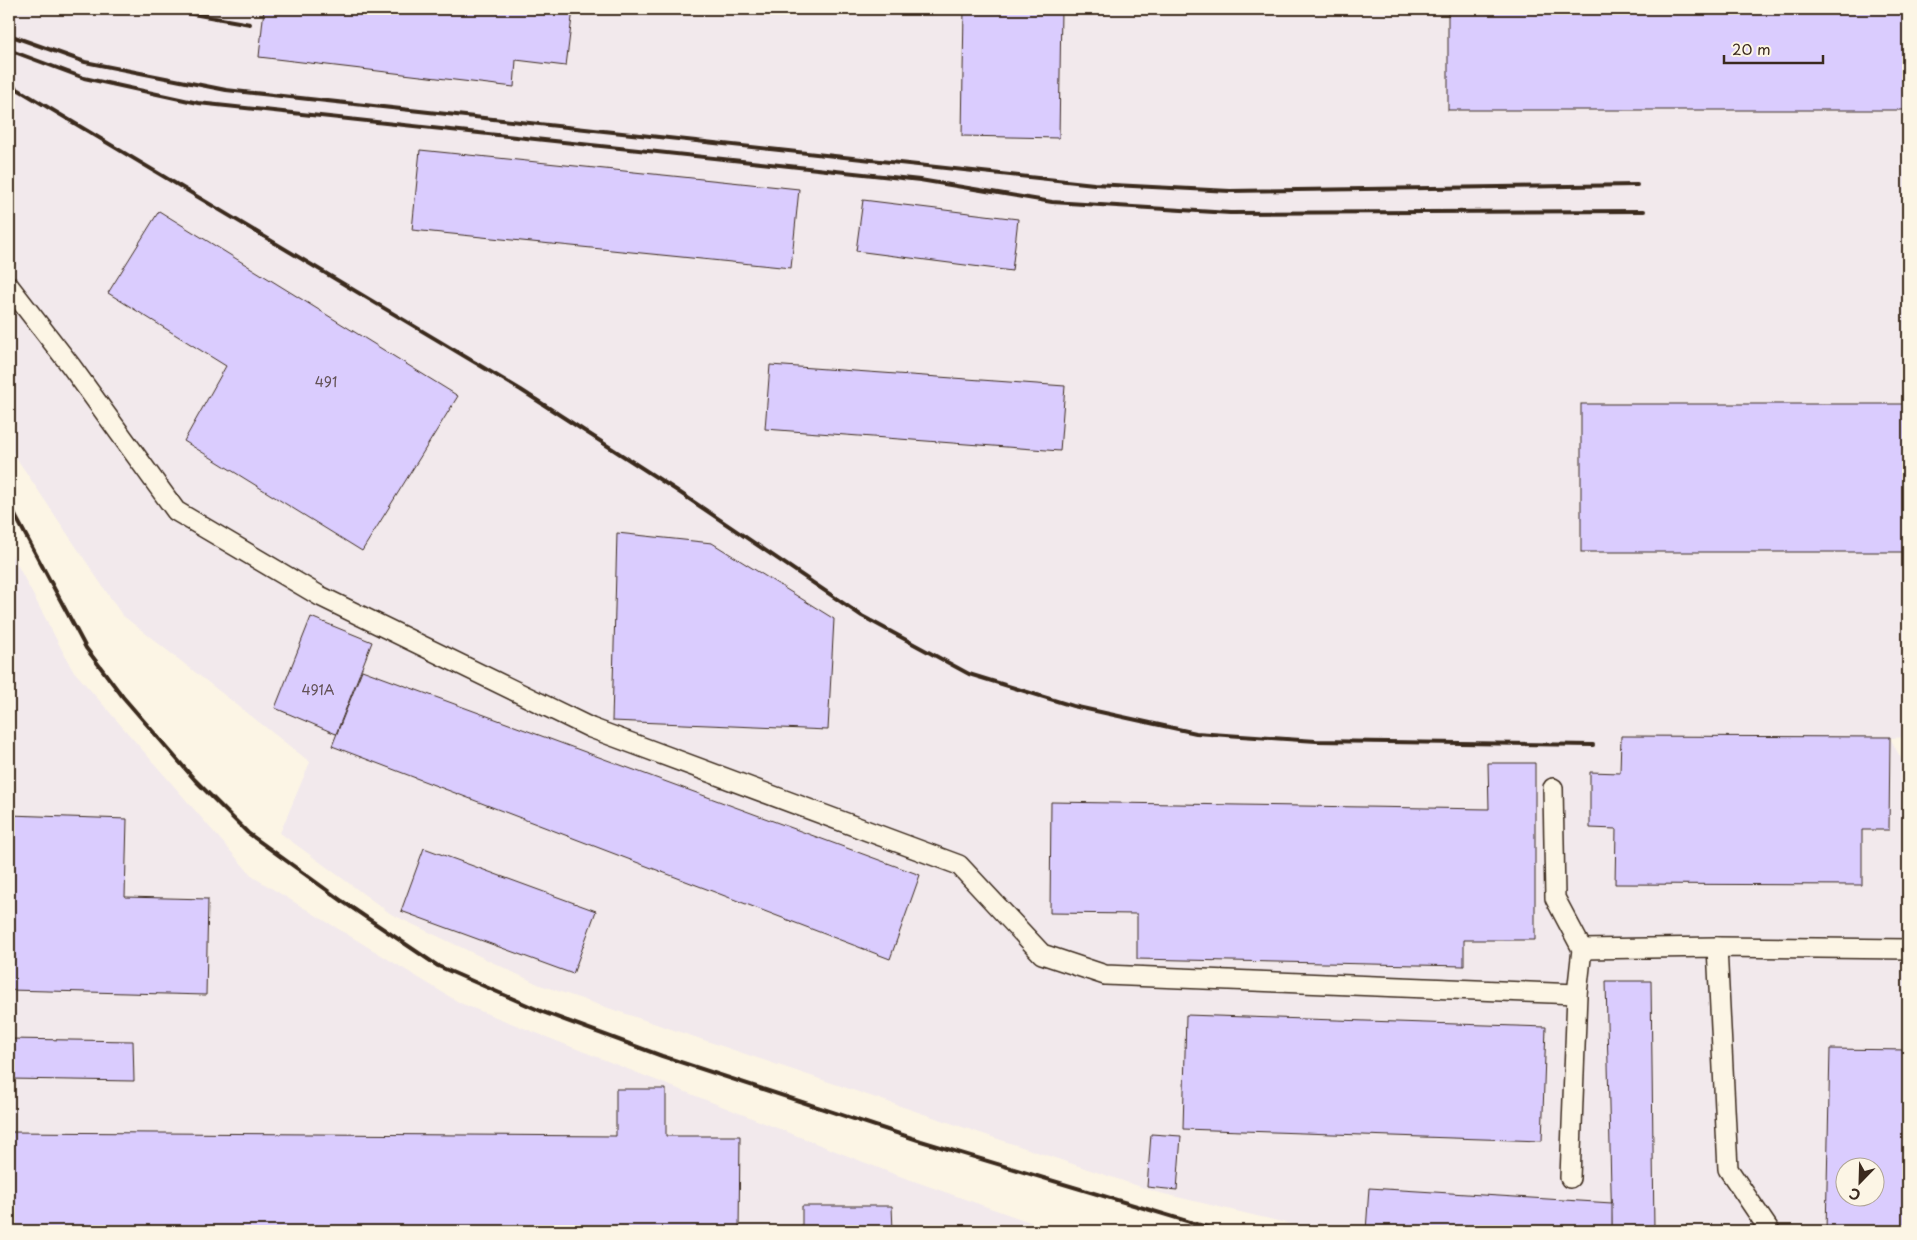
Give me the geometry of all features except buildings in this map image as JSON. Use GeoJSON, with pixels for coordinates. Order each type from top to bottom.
{"type":"FeatureCollection","features":[{"type":"Feature","properties":{"kind":"lane"},"geometry":{"type":"LineString","coordinates":[[9,286],[71,366],[176,511],[320,596],[591,728],[959,865],[1042,954],[1105,975],[1577,994]]}},
{"type":"Feature","properties":{"kind":"lane"},"geometry":{"type":"LineString","coordinates":[[1553,788],[1555,898],[1582,949],[1577,994],[1570,1178]]}},
{"type":"Feature","properties":{"kind":"lane"},"geometry":{"type":"LineString","coordinates":[[1582,949],[1717,947],[1908,949]]}},
{"type":"Feature","properties":{"kind":"lane"},"geometry":{"type":"LineString","coordinates":[[1717,947],[1728,1169],[1770,1231]]}},
{"type":"Feature","properties":{"kind":"shaded area"},"geometry":{"type":"Polygon","coordinates":[[[9,9],[1908,9],[1908,737],[1890,738],[1903,762],[1908,762],[1908,1231],[1320,1231],[1156,1192],[540,985],[391,914],[280,833],[310,762],[122,615],[9,447],[9,9]]]}},
{"type":"Feature","properties":{"kind":"shaded area"},"geometry":{"type":"Polygon","coordinates":[[[9,549],[72,669],[253,877],[460,1003],[894,1174],[1055,1231],[9,1231],[9,549]]]}},
{"type":"Feature","properties":{"kind":"railway"},"geometry":{"type":"LineString","coordinates":[[164,9],[250,24]]}},
{"type":"Feature","properties":{"kind":"railway"},"geometry":{"type":"LineString","coordinates":[[9,35],[85,62],[226,90],[1094,184],[1230,191],[1637,185]]}},
{"type":"Feature","properties":{"kind":"railway"},"geometry":{"type":"LineString","coordinates":[[9,50],[84,78],[198,103],[920,180],[1052,202],[1230,213],[1644,211]]}},
{"type":"Feature","properties":{"kind":"railway"},"geometry":{"type":"LineString","coordinates":[[9,84],[521,390],[676,490],[862,616],[969,674],[1073,706],[1196,733],[1316,741],[1593,745]]}},
{"type":"Feature","properties":{"kind":"railway"},"geometry":{"type":"LineString","coordinates":[[9,504],[86,648],[123,697],[195,780],[248,833],[342,901],[438,966],[543,1012],[662,1056],[921,1141],[1220,1231]]}}]}
